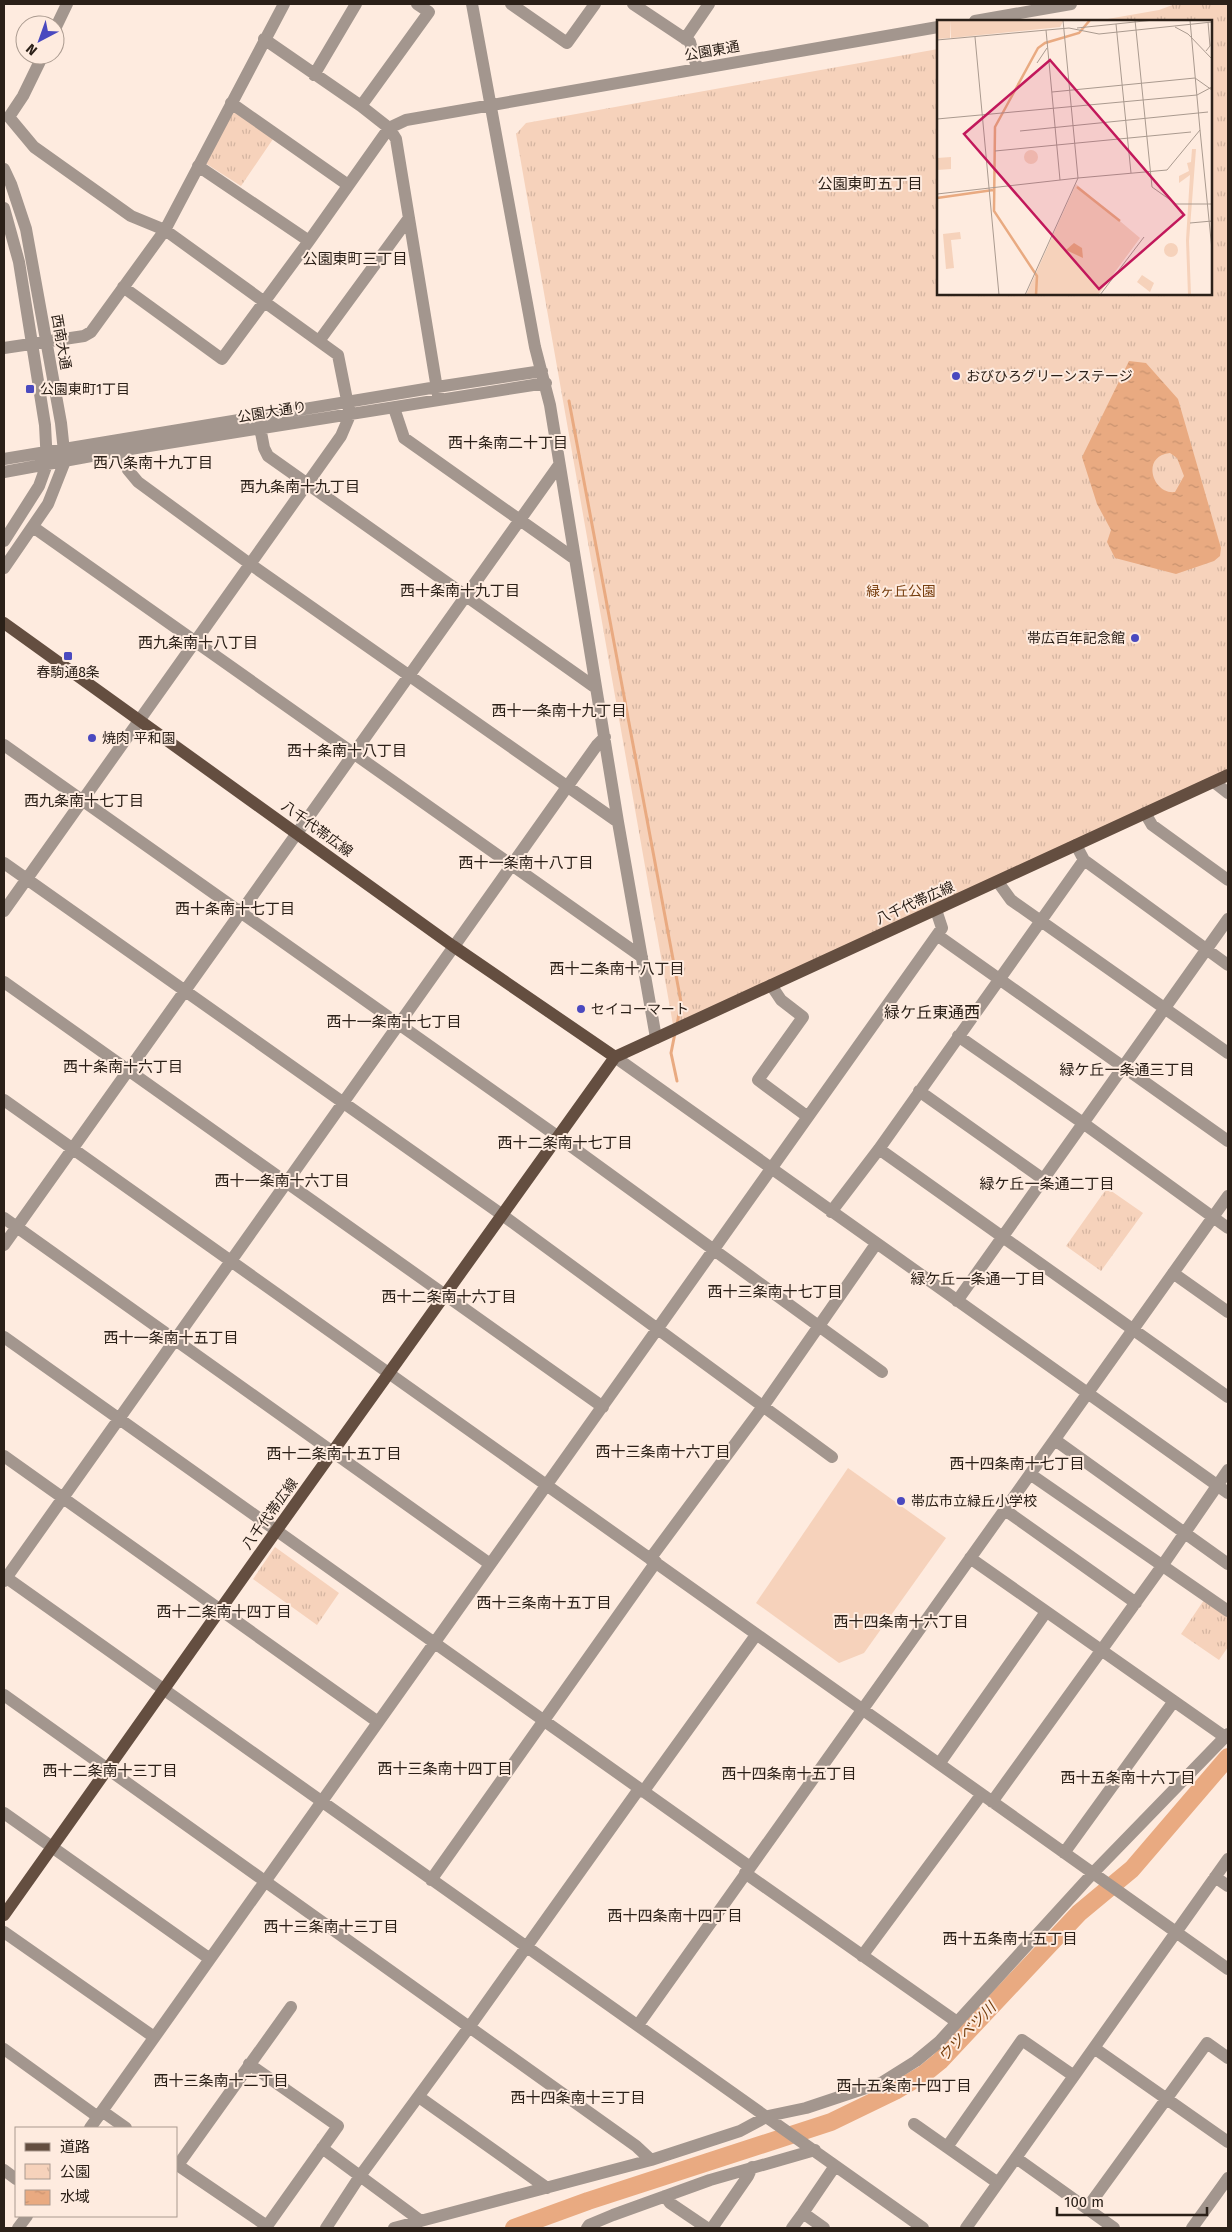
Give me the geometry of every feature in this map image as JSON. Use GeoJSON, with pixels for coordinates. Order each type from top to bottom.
{"type":"FeatureCollection","features":[{"type":"Feature","properties":{"kind":"main road","name":"八千代帯広線"},"geometry":{"type":"LineString","coordinates":[[4,623],[454,946],[614,1058]]}},
{"type":"Feature","properties":{"kind":"main road","name":"八千代帯広線"},"geometry":{"type":"LineString","coordinates":[[4,1916],[501,1214],[614,1058],[1228,775]]}},
{"type":"Feature","properties":{"kind":"street"},"geometry":{"type":"LineString","coordinates":[[4,348],[84,336],[91,332],[165,230],[284,4]]}},
{"type":"Feature","properties":{"kind":"street"},"geometry":{"type":"LineString","coordinates":[[314,74],[356,4]]}},
{"type":"Feature","properties":{"kind":"street"},"geometry":{"type":"LineString","coordinates":[[360,106],[429,12],[417,4]]}},
{"type":"Feature","properties":{"kind":"street"},"geometry":{"type":"LineString","coordinates":[[472,4],[535,347],[544,377],[656,1038]]}},
{"type":"Feature","properties":{"kind":"street"},"geometry":{"type":"LineString","coordinates":[[510,4],[567,43],[595,4]]}},
{"type":"Feature","properties":{"kind":"street"},"geometry":{"type":"LineString","coordinates":[[633,4],[690,42],[697,68]]}},
{"type":"Feature","properties":{"kind":"street"},"geometry":{"type":"LineString","coordinates":[[685,39],[709,4]]}},
{"type":"Feature","properties":{"kind":"street"},"geometry":{"type":"LineString","coordinates":[[981,20],[1071,4]]}},
{"type":"Feature","properties":{"kind":"street","name":"公園東通"},"geometry":{"type":"LineString","coordinates":[[389,128],[406,120],[491,104],[937,28]]}},
{"type":"Feature","properties":{"kind":"street"},"geometry":{"type":"LineString","coordinates":[[264,39],[360,106],[389,128],[396,139],[437,393]]}},
{"type":"Feature","properties":{"kind":"street"},"geometry":{"type":"LineString","coordinates":[[4,911],[341,436],[348,409],[338,355],[165,230],[131,216],[34,147],[9,117],[23,96],[38,65]]}},
{"type":"Feature","properties":{"kind":"street"},"geometry":{"type":"LineString","coordinates":[[231,102],[348,185]]}},
{"type":"Feature","properties":{"kind":"street"},"geometry":{"type":"LineString","coordinates":[[123,287],[222,359],[389,128]]}},
{"type":"Feature","properties":{"kind":"street"},"geometry":{"type":"LineString","coordinates":[[198,166],[309,241]]}},
{"type":"Feature","properties":{"kind":"street","name":"西南大通"},"geometry":{"type":"LineString","coordinates":[[4,169],[26,230],[64,455]]}},
{"type":"Feature","properties":{"kind":"street","name":"西南大通"},"geometry":{"type":"LineString","coordinates":[[4,208],[20,262],[45,425],[47,458],[39,486],[4,541]]}},
{"type":"Feature","properties":{"kind":"street"},"geometry":{"type":"LineString","coordinates":[[319,341],[409,218]]}},
{"type":"Feature","properties":{"kind":"street","name":"公園大通り"},"geometry":{"type":"LineString","coordinates":[[4,472],[47,458],[64,455],[544,377]]}},
{"type":"Feature","properties":{"kind":"street","name":"公園大通り"},"geometry":{"type":"LineString","coordinates":[[348,409],[394,408],[437,393]]}},
{"type":"Feature","properties":{"kind":"street"},"geometry":{"type":"LineString","coordinates":[[394,408],[404,438],[574,558]]}},
{"type":"Feature","properties":{"kind":"street"},"geometry":{"type":"LineString","coordinates":[[259,423],[264,448],[268,456],[596,688]]}},
{"type":"Feature","properties":{"kind":"street"},"geometry":{"type":"LineString","coordinates":[[123,445],[128,470],[138,482],[250,564],[618,822]]}},
{"type":"Feature","properties":{"kind":"street"},"geometry":{"type":"LineString","coordinates":[[4,568],[48,504],[64,455]]}},
{"type":"Feature","properties":{"kind":"street","name":"公園大通り"},"geometry":{"type":"LineString","coordinates":[[4,459],[47,458]]}},
{"type":"Feature","properties":{"kind":"street"},"geometry":{"type":"LineString","coordinates":[[4,1245],[559,464]]}},
{"type":"Feature","properties":{"kind":"street"},"geometry":{"type":"LineString","coordinates":[[33,527],[642,957]]}},
{"type":"Feature","properties":{"kind":"street"},"geometry":{"type":"LineString","coordinates":[[605,738],[597,745],[5,1578],[923,2228]]}},
{"type":"Feature","properties":{"kind":"street"},"geometry":{"type":"LineString","coordinates":[[4,744],[557,1136],[882,1372]]}},
{"type":"Feature","properties":{"kind":"street"},"geometry":{"type":"LineString","coordinates":[[1214,782],[1228,793]]}},
{"type":"Feature","properties":{"kind":"street"},"geometry":{"type":"LineString","coordinates":[[1145,813],[1152,825],[1228,880]]}},
{"type":"Feature","properties":{"kind":"street"},"geometry":{"type":"LineString","coordinates":[[1076,845],[1084,860],[1228,965]]}},
{"type":"Feature","properties":{"kind":"street"},"geometry":{"type":"LineString","coordinates":[[831,1212],[879,1149],[1084,860]]}},
{"type":"Feature","properties":{"kind":"street"},"geometry":{"type":"LineString","coordinates":[[4,863],[501,1214],[764,1405],[832,1457]]}},
{"type":"Feature","properties":{"kind":"street"},"geometry":{"type":"LineString","coordinates":[[998,882],[1011,900],[1228,1053]]}},
{"type":"Feature","properties":{"kind":"street"},"geometry":{"type":"LineString","coordinates":[[91,2127],[320,1801],[603,1407],[942,928],[936,910]]}},
{"type":"Feature","properties":{"kind":"street"},"geometry":{"type":"LineString","coordinates":[[956,1301],[1228,919]]}},
{"type":"Feature","properties":{"kind":"street"},"geometry":{"type":"LineString","coordinates":[[937,935],[1228,1141]]}},
{"type":"Feature","properties":{"kind":"street"},"geometry":{"type":"LineString","coordinates":[[4,982],[603,1407]]}},
{"type":"Feature","properties":{"kind":"street"},"geometry":{"type":"LineString","coordinates":[[771,985],[781,1000],[803,1017],[758,1080],[808,1117]]}},
{"type":"Feature","properties":{"kind":"street"},"geometry":{"type":"LineString","coordinates":[[958,1036],[1083,1123],[1228,1228]]}},
{"type":"Feature","properties":{"kind":"street"},"geometry":{"type":"LineString","coordinates":[[614,1058],[1228,1493]]}},
{"type":"Feature","properties":{"kind":"street"},"geometry":{"type":"LineString","coordinates":[[919,1092],[1043,1179]]}},
{"type":"Feature","properties":{"kind":"street"},"geometry":{"type":"LineString","coordinates":[[4,1100],[1228,1969]]}},
{"type":"Feature","properties":{"kind":"street"},"geometry":{"type":"LineString","coordinates":[[879,1149],[1228,1397]]}},
{"type":"Feature","properties":{"kind":"street"},"geometry":{"type":"LineString","coordinates":[[638,2026],[747,1870],[1228,1196]]}},
{"type":"Feature","properties":{"kind":"street"},"geometry":{"type":"LineString","coordinates":[[4,1218],[490,1564]]}},
{"type":"Feature","properties":{"kind":"street"},"geometry":{"type":"LineString","coordinates":[[431,1880],[876,1244]]}},
{"type":"Feature","properties":{"kind":"street"},"geometry":{"type":"LineString","coordinates":[[1174,1273],[1228,1312]]}},
{"type":"Feature","properties":{"kind":"street"},"geometry":{"type":"LineString","coordinates":[[4,1337],[641,1790],[862,1956],[957,2022]]}},
{"type":"Feature","properties":{"kind":"street"},"geometry":{"type":"LineString","coordinates":[[1055,1440],[1186,1532],[1228,1564]]}},
{"type":"Feature","properties":{"kind":"street"},"geometry":{"type":"LineString","coordinates":[[4,1456],[378,1722]]}},
{"type":"Feature","properties":{"kind":"street"},"geometry":{"type":"LineString","coordinates":[[992,1802],[1136,1603],[1228,1470]]}},
{"type":"Feature","properties":{"kind":"street"},"geometry":{"type":"LineString","coordinates":[[1030,1474],[1228,1610]]}},
{"type":"Feature","properties":{"kind":"street"},"geometry":{"type":"LineString","coordinates":[[1005,1510],[1136,1603]]}},
{"type":"Feature","properties":{"kind":"street"},"geometry":{"type":"LineString","coordinates":[[394,2228],[651,2160],[881,2083],[916,2061],[939,2042],[1227,1735],[1174,1701],[970,1558]]}},
{"type":"Feature","properties":{"kind":"street"},"geometry":{"type":"LineString","coordinates":[[939,1764],[1046,1612]]}},
{"type":"Feature","properties":{"kind":"street"},"geometry":{"type":"LineString","coordinates":[[326,2228],[360,2176],[526,1947],[756,1635]]}},
{"type":"Feature","properties":{"kind":"street"},"geometry":{"type":"LineString","coordinates":[[4,1694],[264,1882],[470,2026],[636,2146],[651,2160]]}},
{"type":"Feature","properties":{"kind":"street"},"geometry":{"type":"LineString","coordinates":[[1064,1853],[1174,1701]]}},
{"type":"Feature","properties":{"kind":"street"},"geometry":{"type":"LineString","coordinates":[[862,1956],[981,1795]]}},
{"type":"Feature","properties":{"kind":"street"},"geometry":{"type":"LineString","coordinates":[[4,1813],[210,1959]]}},
{"type":"Feature","properties":{"kind":"street"},"geometry":{"type":"LineString","coordinates":[[966,2228],[1228,1859]]}},
{"type":"Feature","properties":{"kind":"street"},"geometry":{"type":"LineString","coordinates":[[1215,1877],[1228,1886]]}},
{"type":"Feature","properties":{"kind":"street"},"geometry":{"type":"LineString","coordinates":[[4,1932],[154,2037]]}},
{"type":"Feature","properties":{"kind":"street"},"geometry":{"type":"LineString","coordinates":[[178,2163],[291,2006]]}},
{"type":"Feature","properties":{"kind":"street"},"geometry":{"type":"LineString","coordinates":[[947,2147],[1022,2040],[1074,2076]]}},
{"type":"Feature","properties":{"kind":"street"},"geometry":{"type":"LineString","coordinates":[[1087,2208],[1206,2043],[1228,2058]]}},
{"type":"Feature","properties":{"kind":"street"},"geometry":{"type":"LineString","coordinates":[[1094,2048],[1228,2142]]}},
{"type":"Feature","properties":{"kind":"street"},"geometry":{"type":"LineString","coordinates":[[4,2049],[100,2114],[124,2127]]}},
{"type":"Feature","properties":{"kind":"street"},"geometry":{"type":"LineString","coordinates":[[178,2165],[267,2226],[338,2126],[249,2064]]}},
{"type":"Feature","properties":{"kind":"street"},"geometry":{"type":"LineString","coordinates":[[419,2097],[547,2188]]}},
{"type":"Feature","properties":{"kind":"street"},"geometry":{"type":"LineString","coordinates":[[914,2124],[998,2183]]}},
{"type":"Feature","properties":{"kind":"street"},"geometry":{"type":"LineString","coordinates":[[587,2228],[589,2224],[665,2196],[811,2147]]}},
{"type":"Feature","properties":{"kind":"street"},"geometry":{"type":"LineString","coordinates":[[322,2148],[421,2221]]}},
{"type":"Feature","properties":{"kind":"street"},"geometry":{"type":"LineString","coordinates":[[1016,2158],[1114,2228]]}},
{"type":"Feature","properties":{"kind":"street"},"geometry":{"type":"LineString","coordinates":[[792,2228],[835,2166]]}},
{"type":"Feature","properties":{"kind":"street"},"geometry":{"type":"LineString","coordinates":[[665,2196],[670,2203],[706,2228],[748,2176],[752,2167]]}},
{"type":"Feature","properties":{"kind":"street"},"geometry":{"type":"LineString","coordinates":[[4,2170],[15,2178]]}},
{"type":"Feature","properties":{"kind":"street"},"geometry":{"type":"LineString","coordinates":[[1192,2228],[1228,2178]]}},
{"type":"Feature","properties":{"kind":"street"},"geometry":{"type":"LineString","coordinates":[[803,2213],[824,2228]]}},
{"type":"Feature","properties":{"kind":"street"},"geometry":{"type":"LineString","coordinates":[[18,2228],[26,2217]]}},
{"type":"Feature","properties":{"kind":"green space","name":"緑ヶ丘公園"},"geometry":{"type":"Polygon","coordinates":[[[1175,4],[1228,4],[1228,771],[673,1025],[516,134],[526,123],[937,49],[937,295],[1212,295],[1212,20],[1102,20],[1159,10],[1175,4]]]}},
{"type":"Feature","properties":{"kind":"green space"},"geometry":{"type":"Polygon","coordinates":[[[232,110],[273,139],[241,186],[205,163],[232,110]]]}},
{"type":"Feature","properties":{"kind":"green space"},"geometry":{"type":"Polygon","coordinates":[[[1107,1188],[1143,1213],[1101,1271],[1066,1246],[1107,1188]]]}},
{"type":"Feature","properties":{"kind":"green space"},"geometry":{"type":"Polygon","coordinates":[[[848,1468],[946,1538],[864,1653],[839,1663],[756,1603],[848,1468]]]}},
{"type":"Feature","properties":{"kind":"green space"},"geometry":{"type":"Polygon","coordinates":[[[275,1547],[339,1593],[317,1625],[253,1579],[275,1547]]]}},
{"type":"Feature","properties":{"kind":"green space"},"geometry":{"type":"Polygon","coordinates":[[[1204,1600],[1228,1617],[1228,1647],[1219,1660],[1181,1634],[1204,1600]]]}},
{"type":"Feature","properties":{"kind":"water"},"geometry":{"type":"Polygon","coordinates":[[[1129,361],[1146,363],[1178,399],[1221,548],[1220,556],[1214,561],[1176,574],[1115,558],[1107,542],[1111,530],[1097,504],[1082,457],[1129,361]],[[1170,453],[1161,456],[1155,461],[1153,467],[1153,475],[1156,482],[1167,491],[1175,492],[1184,476],[1177,458],[1170,453]]]}},
{"type":"Feature","properties":{"kind":"waterway"},"geometry":{"type":"LineString","coordinates":[[569,401],[681,1002],[677,1025]]}},
{"type":"Feature","properties":{"kind":"waterway"},"geometry":{"type":"LineString","coordinates":[[675,1033],[671,1053],[677,1081]]}},
{"type":"Feature","properties":{"kind":"waterway","name":"ウツベツ川"},"geometry":{"type":"LineString","coordinates":[[514,2228],[588,2201],[831,2122],[895,2091],[924,2074],[940,2061],[1079,1913],[1132,1869],[1228,1757]]}},
{"type":"Feature","properties":{"kind":"place","name":"おびひろグリーンステージ"},"geometry":{"type":"Point","coordinates":[956,376]}},
{"type":"Feature","properties":{"kind":"place","name":"公園東町1丁目"},"geometry":{"type":"Point","coordinates":[30,389]}},
{"type":"Feature","properties":{"kind":"place","name":"帯広百年記念館"},"geometry":{"type":"Point","coordinates":[1135,638]}},
{"type":"Feature","properties":{"kind":"place","name":"春駒通8条"},"geometry":{"type":"Point","coordinates":[68,656]}},
{"type":"Feature","properties":{"kind":"place","name":"焼肉 平和園"},"geometry":{"type":"Point","coordinates":[92,738]}},
{"type":"Feature","properties":{"kind":"place","name":"セイコーマート"},"geometry":{"type":"Point","coordinates":[581,1009]}},
{"type":"Feature","properties":{"kind":"place","name":"帯広市立緑丘小学校"},"geometry":{"type":"Point","coordinates":[901,1501]}},
{"type":"Feature","properties":{"kind":"district","name":"公園東町五丁目"},"geometry":{"type":"Point","coordinates":[870,184]}},
{"type":"Feature","properties":{"kind":"district","name":"公園東町三丁目"},"geometry":{"type":"Point","coordinates":[355,259]}},
{"type":"Feature","properties":{"kind":"district","name":"西十条南二十丁目"},"geometry":{"type":"Point","coordinates":[508,443]}},
{"type":"Feature","properties":{"kind":"district","name":"西八条南十九丁目"},"geometry":{"type":"Point","coordinates":[153,463]}},
{"type":"Feature","properties":{"kind":"district","name":"西九条南十九丁目"},"geometry":{"type":"Point","coordinates":[300,487]}},
{"type":"Feature","properties":{"kind":"district","name":"西十条南十九丁目"},"geometry":{"type":"Point","coordinates":[460,591]}},
{"type":"Feature","properties":{"kind":"district","name":"西九条南十八丁目"},"geometry":{"type":"Point","coordinates":[198,643]}},
{"type":"Feature","properties":{"kind":"district","name":"西十一条南十九丁目"},"geometry":{"type":"Point","coordinates":[559,711]}},
{"type":"Feature","properties":{"kind":"district","name":"西十条南十八丁目"},"geometry":{"type":"Point","coordinates":[347,751]}},
{"type":"Feature","properties":{"kind":"district","name":"西九条南十七丁目"},"geometry":{"type":"Point","coordinates":[84,801]}},
{"type":"Feature","properties":{"kind":"district","name":"西十一条南十八丁目"},"geometry":{"type":"Point","coordinates":[526,863]}},
{"type":"Feature","properties":{"kind":"district","name":"西十条南十七丁目"},"geometry":{"type":"Point","coordinates":[235,909]}},
{"type":"Feature","properties":{"kind":"district","name":"西十二条南十八丁目"},"geometry":{"type":"Point","coordinates":[617,969]}},
{"type":"Feature","properties":{"kind":"district","name":"緑ケ丘東通西"},"geometry":{"type":"Point","coordinates":[932,1012]}},
{"type":"Feature","properties":{"kind":"district","name":"西十一条南十七丁目"},"geometry":{"type":"Point","coordinates":[394,1022]}},
{"type":"Feature","properties":{"kind":"district","name":"西十条南十六丁目"},"geometry":{"type":"Point","coordinates":[123,1067]}},
{"type":"Feature","properties":{"kind":"district","name":"緑ケ丘一条通三丁目"},"geometry":{"type":"Point","coordinates":[1127,1070]}},
{"type":"Feature","properties":{"kind":"district","name":"西十二条南十七丁目"},"geometry":{"type":"Point","coordinates":[565,1143]}},
{"type":"Feature","properties":{"kind":"district","name":"西十一条南十六丁目"},"geometry":{"type":"Point","coordinates":[282,1181]}},
{"type":"Feature","properties":{"kind":"district","name":"緑ケ丘一条通二丁目"},"geometry":{"type":"Point","coordinates":[1047,1184]}},
{"type":"Feature","properties":{"kind":"district","name":"緑ケ丘一条通一丁目"},"geometry":{"type":"Point","coordinates":[978,1279]}},
{"type":"Feature","properties":{"kind":"district","name":"西十三条南十七丁目"},"geometry":{"type":"Point","coordinates":[775,1292]}},
{"type":"Feature","properties":{"kind":"district","name":"西十二条南十六丁目"},"geometry":{"type":"Point","coordinates":[449,1297]}},
{"type":"Feature","properties":{"kind":"district","name":"西十一条南十五丁目"},"geometry":{"type":"Point","coordinates":[171,1338]}},
{"type":"Feature","properties":{"kind":"district","name":"西十三条南十六丁目"},"geometry":{"type":"Point","coordinates":[663,1452]}},
{"type":"Feature","properties":{"kind":"district","name":"西十二条南十五丁目"},"geometry":{"type":"Point","coordinates":[334,1454]}},
{"type":"Feature","properties":{"kind":"district","name":"西十四条南十七丁目"},"geometry":{"type":"Point","coordinates":[1017,1464]}},
{"type":"Feature","properties":{"kind":"district","name":"西十三条南十五丁目"},"geometry":{"type":"Point","coordinates":[544,1603]}},
{"type":"Feature","properties":{"kind":"district","name":"西十二条南十四丁目"},"geometry":{"type":"Point","coordinates":[224,1612]}},
{"type":"Feature","properties":{"kind":"district","name":"西十四条南十六丁目"},"geometry":{"type":"Point","coordinates":[901,1622]}},
{"type":"Feature","properties":{"kind":"district","name":"西十三条南十四丁目"},"geometry":{"type":"Point","coordinates":[445,1769]}},
{"type":"Feature","properties":{"kind":"district","name":"西十二条南十三丁目"},"geometry":{"type":"Point","coordinates":[110,1771]}},
{"type":"Feature","properties":{"kind":"district","name":"西十四条南十五丁目"},"geometry":{"type":"Point","coordinates":[789,1774]}},
{"type":"Feature","properties":{"kind":"district","name":"西十五条南十六丁目"},"geometry":{"type":"Point","coordinates":[1128,1778]}},
{"type":"Feature","properties":{"kind":"district","name":"西十四条南十四丁目"},"geometry":{"type":"Point","coordinates":[675,1916]}},
{"type":"Feature","properties":{"kind":"district","name":"西十三条南十三丁目"},"geometry":{"type":"Point","coordinates":[331,1927]}},
{"type":"Feature","properties":{"kind":"district","name":"西十五条南十五丁目"},"geometry":{"type":"Point","coordinates":[1010,1939]}},
{"type":"Feature","properties":{"kind":"district","name":"西十三条南十二丁目"},"geometry":{"type":"Point","coordinates":[221,2081]}},
{"type":"Feature","properties":{"kind":"district","name":"西十五条南十四丁目"},"geometry":{"type":"Point","coordinates":[904,2086]}},
{"type":"Feature","properties":{"kind":"district","name":"西十四条南十三丁目"},"geometry":{"type":"Point","coordinates":[578,2098]}}]}
